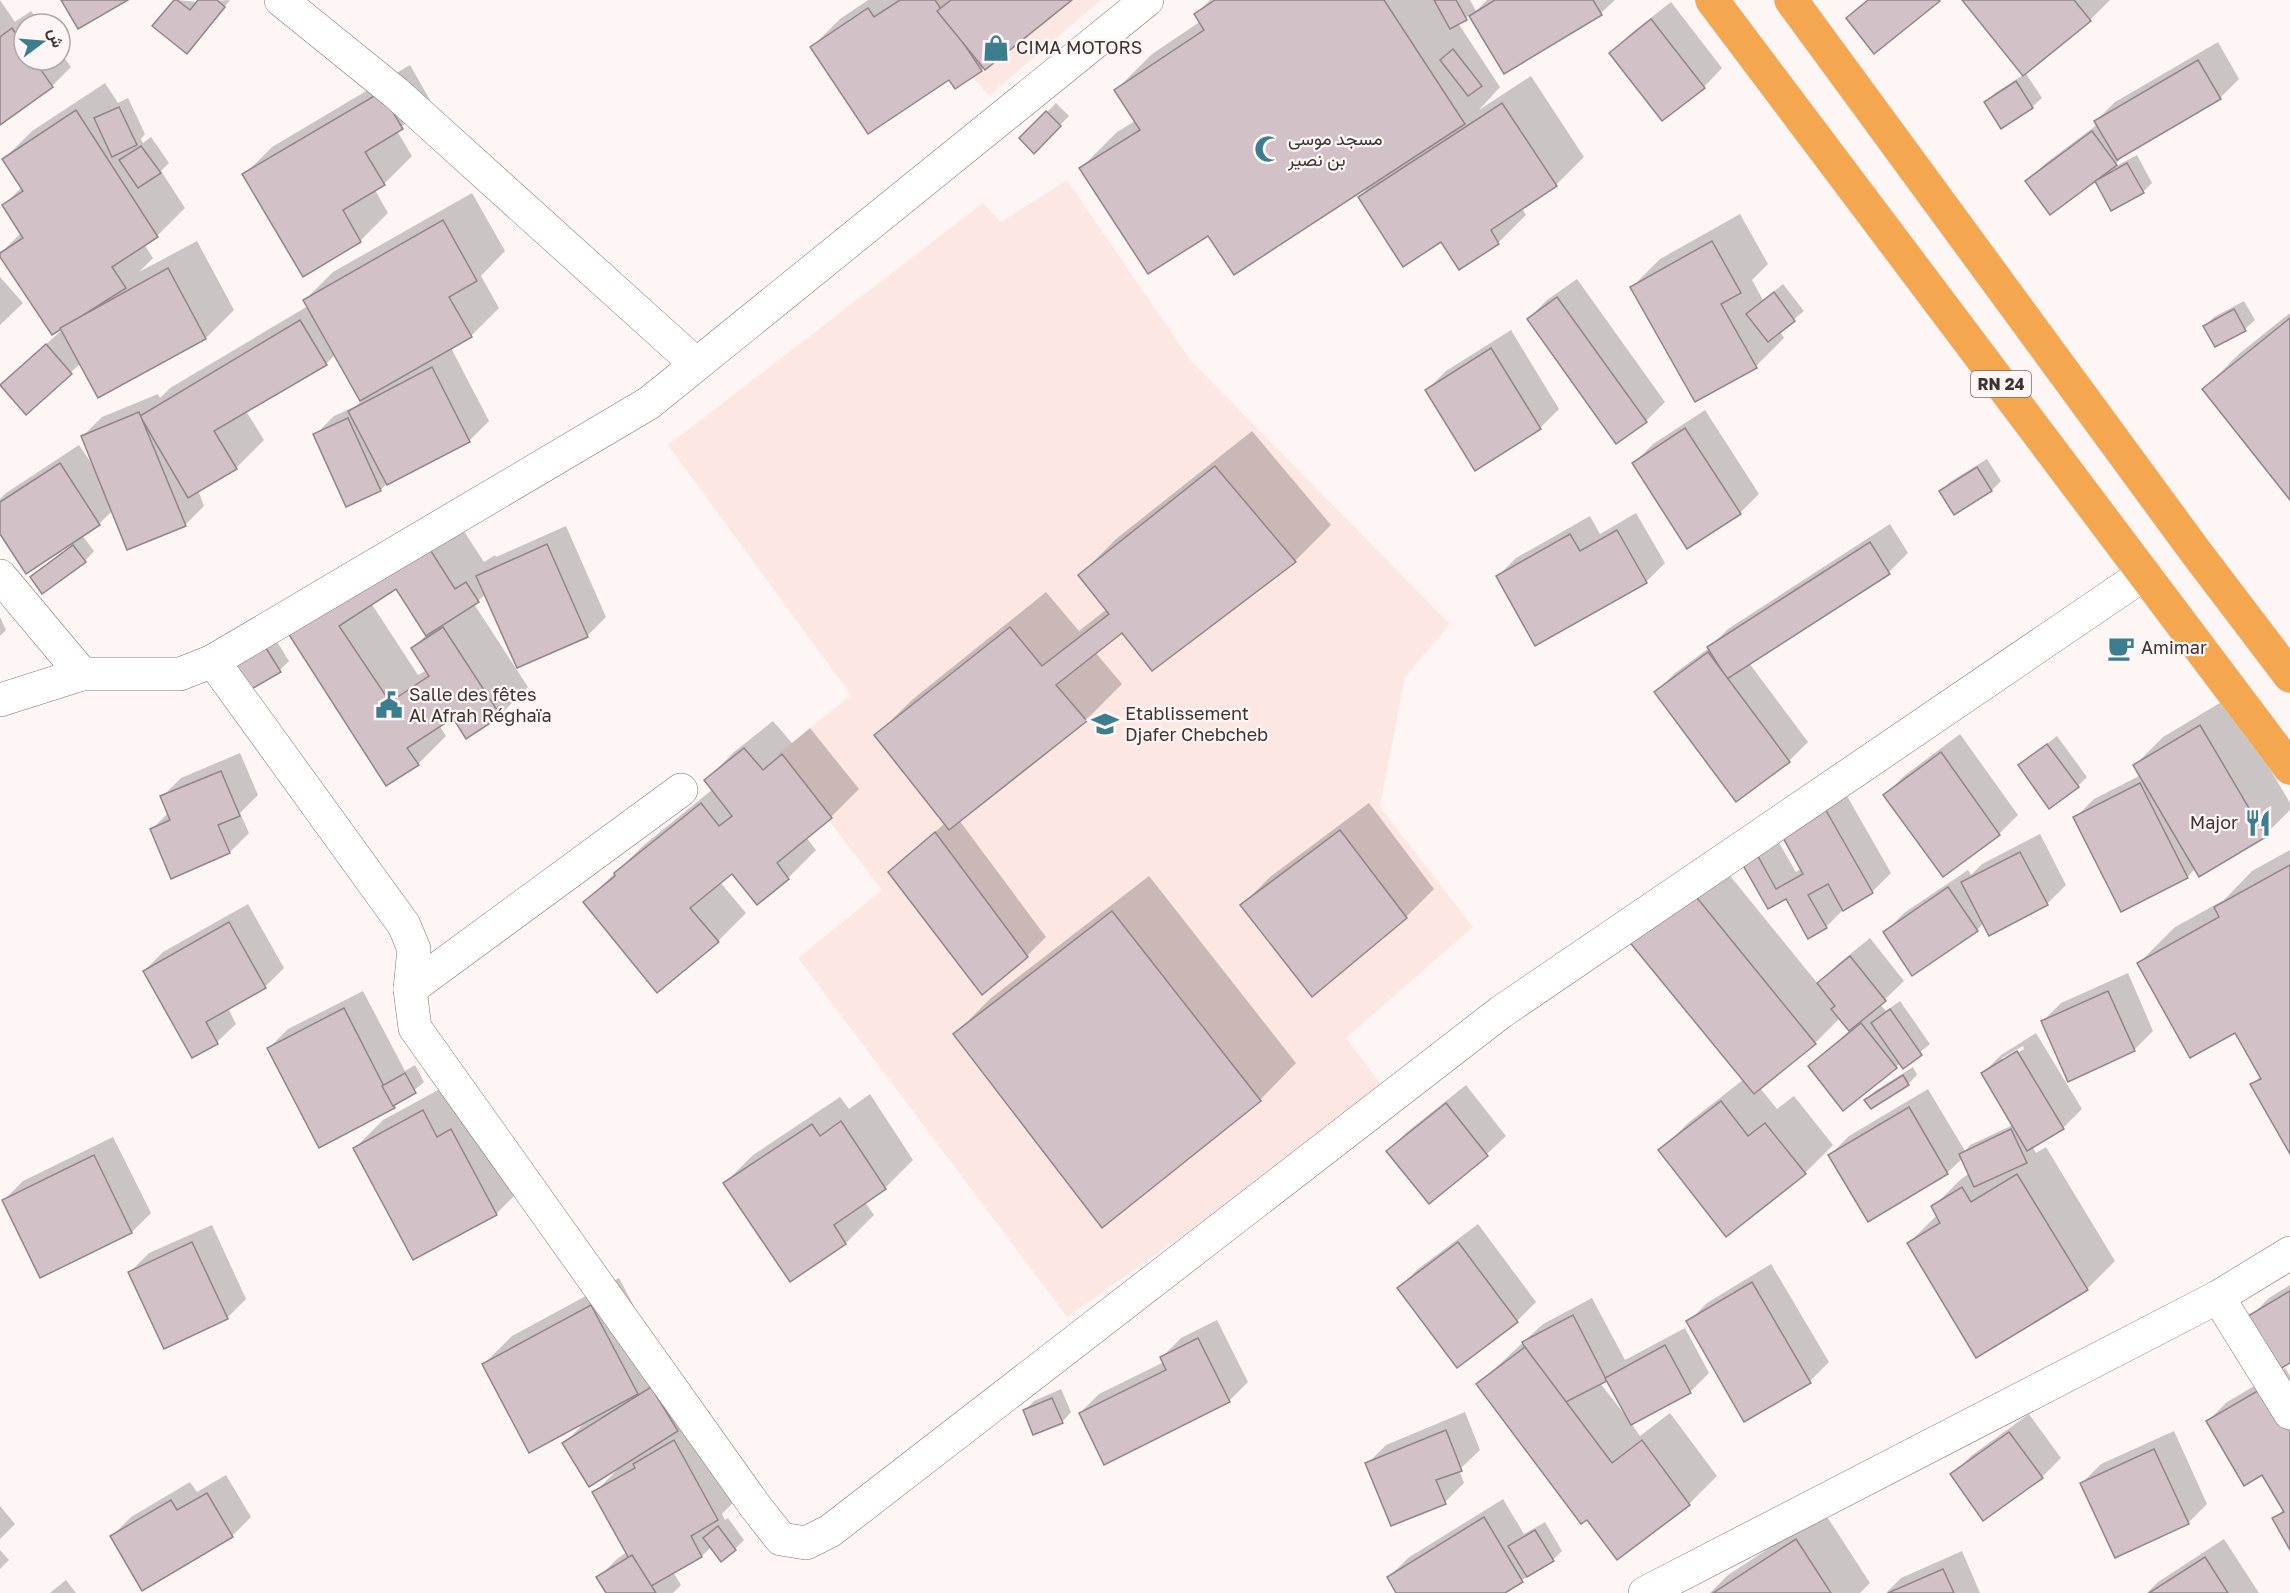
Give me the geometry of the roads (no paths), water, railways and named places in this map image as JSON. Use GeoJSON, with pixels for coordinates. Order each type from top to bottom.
{"type":"FeatureCollection","features":[{"type":"Feature","properties":{"kind":"highway","name":"RN 24"},"geometry":{"type":"LineString","coordinates":[[1712,0],[2290,768]]}},
{"type":"Feature","properties":{"kind":"highway","name":"RN 24"},"geometry":{"type":"LineString","coordinates":[[1791,0],[2195,551],[2290,676]]}},
{"type":"Feature","properties":{"kind":"street"},"geometry":{"type":"LineString","coordinates":[[280,0],[396,93],[696,364]]}},
{"type":"Feature","properties":{"kind":"street"},"geometry":{"type":"LineString","coordinates":[[0,700],[82,674],[180,674],[213,661],[649,403],[1147,0]]}},
{"type":"Feature","properties":{"kind":"street"},"geometry":{"type":"LineString","coordinates":[[213,661],[404,926],[414,949],[411,989],[415,1028],[755,1506],[781,1539],[806,1543],[830,1531],[1501,1012],[2144,574]]}},
{"type":"Feature","properties":{"kind":"street"},"geometry":{"type":"LineString","coordinates":[[0,576],[82,674]]}},
{"type":"Feature","properties":{"kind":"street"},"geometry":{"type":"LineString","coordinates":[[411,989],[681,790]]}},
{"type":"Feature","properties":{"kind":"street"},"geometry":{"type":"LineString","coordinates":[[1645,1593],[2218,1297],[2290,1252]]}},
{"type":"Feature","properties":{"kind":"street"},"geometry":{"type":"LineString","coordinates":[[2218,1297],[2290,1413]]}},
{"type":"Feature","properties":{"kind":"place","name":"CIMA MOTORS"},"geometry":{"type":"Point","coordinates":[996,48]}},
{"type":"Feature","properties":{"kind":"place","name":"مسجد موسى بن نصير"},"geometry":{"type":"Point","coordinates":[1268,149]}},
{"type":"Feature","properties":{"kind":"place","name":"Amimar"},"geometry":{"type":"Point","coordinates":[2121,648]}},
{"type":"Feature","properties":{"kind":"place","name":"Salle des fêtes Al Afrah Réghaïa"},"geometry":{"type":"Point","coordinates":[389,705]}},
{"type":"Feature","properties":{"kind":"place","name":"Etablissement Djafer Chebcheb"},"geometry":{"type":"Point","coordinates":[1105,724]}},
{"type":"Feature","properties":{"kind":"place","name":"Major"},"geometry":{"type":"Point","coordinates":[2258,823]}}]}
